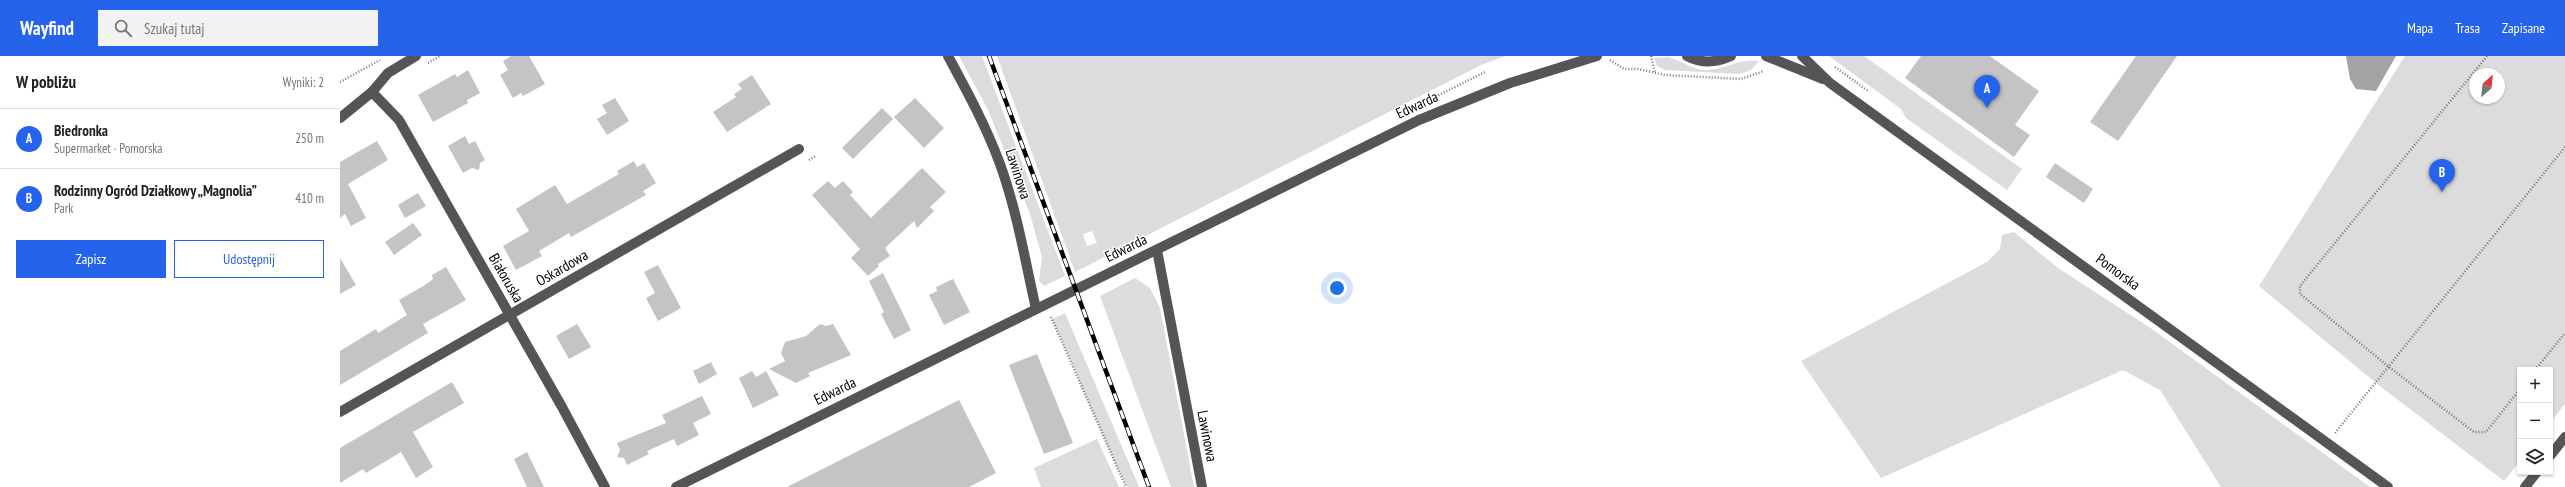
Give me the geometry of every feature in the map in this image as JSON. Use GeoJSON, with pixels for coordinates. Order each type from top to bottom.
{"type":"FeatureCollection","features":[{"type":"Feature","properties":{"kind":"street"},"geometry":{"type":"LineString","coordinates":[[340,118],[372,92],[388,73],[416,56]]}},
{"type":"Feature","properties":{"kind":"street","name":"Lawinowa"},"geometry":{"type":"LineString","coordinates":[[948,56],[973,101],[1000,165],[1017,220],[1040,307]]}},
{"type":"Feature","properties":{"kind":"street","name":"Edwarda"},"geometry":{"type":"LineString","coordinates":[[676,487],[1420,120],[1510,83],[1598,56]]}},
{"type":"Feature","properties":{"kind":"street"},"geometry":{"type":"LineString","coordinates":[[1687,56],[1708,62],[1722,60],[1731,56]]}},
{"type":"Feature","properties":{"kind":"street","name":"Pomorska"},"geometry":{"type":"LineString","coordinates":[[1766,56],[1830,83]]}},
{"type":"Feature","properties":{"kind":"street","name":"Pomorska"},"geometry":{"type":"LineString","coordinates":[[1802,56],[1830,83],[2388,487]]}},
{"type":"Feature","properties":{"kind":"street","name":"Białoruska"},"geometry":{"type":"LineString","coordinates":[[372,92],[399,120],[510,315],[605,487]]}},
{"type":"Feature","properties":{"kind":"street","name":"Oskardowa"},"geometry":{"type":"LineString","coordinates":[[340,412],[799,149]]}},
{"type":"Feature","properties":{"kind":"street","name":"Lawinowa"},"geometry":{"type":"LineString","coordinates":[[1157,250],[1202,487]]}},
{"type":"Feature","properties":{"kind":"street"},"geometry":{"type":"LineString","coordinates":[[2553,452],[2565,437]]}},
{"type":"Feature","properties":{"kind":"street"},"geometry":{"type":"LineString","coordinates":[[2525,487],[2535,475]]}},
{"type":"Feature","properties":{"kind":"path"},"geometry":{"type":"LineString","coordinates":[[340,82],[387,56]]}},
{"type":"Feature","properties":{"kind":"path"},"geometry":{"type":"LineString","coordinates":[[422,66],[440,56]]}},
{"type":"Feature","properties":{"kind":"path"},"geometry":{"type":"LineString","coordinates":[[1608,56],[1614,64],[1624,69]]}},
{"type":"Feature","properties":{"kind":"path"},"geometry":{"type":"LineString","coordinates":[[1651,56],[1655,73]]}},
{"type":"Feature","properties":{"kind":"path"},"geometry":{"type":"LineString","coordinates":[[2486,56],[2300,286],[2300,294],[2389,367],[2474,432],[2486,432],[2517,393]]}},
{"type":"Feature","properties":{"kind":"path"},"geometry":{"type":"LineString","coordinates":[[1834,65],[1871,93]]}},
{"type":"Feature","properties":{"kind":"path"},"geometry":{"type":"LineString","coordinates":[[2327,442],[2565,147]]}},
{"type":"Feature","properties":{"kind":"path"},"geometry":{"type":"LineString","coordinates":[[1040,307],[1126,487]]}},
{"type":"Feature","properties":{"kind":"path"},"geometry":{"type":"LineString","coordinates":[[2537,367],[2565,333]]}},
{"type":"Feature","properties":{"kind":"shaded area"},"geometry":{"type":"Polygon","coordinates":[[[959,56],[982,56],[1065,276],[1044,286],[1039,281],[1042,257],[1030,214],[988,110],[959,56]]]}},
{"type":"Feature","properties":{"kind":"shaded area"},"geometry":{"type":"Polygon","coordinates":[[[997,56],[1506,56],[1481,65],[1075,272],[997,56]],[[1092,231],[1083,234],[1087,246],[1097,243],[1092,231]]]}},
{"type":"Feature","properties":{"kind":"shaded area"},"geometry":{"type":"Polygon","coordinates":[[[1829,56],[1864,56],[2022,169],[2007,190],[1906,118],[1901,109],[1829,56]]]}},
{"type":"Feature","properties":{"kind":"shaded area"},"geometry":{"type":"Polygon","coordinates":[[[2346,56],[2396,56],[2376,91],[2356,89],[2350,79],[2346,56]]]}},
{"type":"Feature","properties":{"kind":"shaded area"},"geometry":{"type":"Polygon","coordinates":[[[2405,56],[2565,56],[2565,404],[2553,419],[2553,367],[2517,367],[2517,465],[2504,481],[2376,383],[2259,286],[2405,56]]]}},
{"type":"Feature","properties":{"kind":"shaded area"},"geometry":{"type":"Polygon","coordinates":[[[1668,57],[1701,70],[1719,68],[1745,61],[1759,61],[1751,70],[1740,74],[1665,70],[1657,66],[1654,58],[1668,57]]]}},
{"type":"Feature","properties":{"kind":"shaded area"},"geometry":{"type":"Polygon","coordinates":[[[2014,232],[2058,268],[2149,327],[2370,487],[2221,487],[2160,390],[2123,370],[1881,478],[1801,361],[1987,262],[2000,249],[2002,235],[2014,232]]]}},
{"type":"Feature","properties":{"kind":"shaded area"},"geometry":{"type":"Polygon","coordinates":[[[1135,278],[1150,288],[1160,308],[1194,487],[1171,487],[1100,296],[1135,278]]]}},
{"type":"Feature","properties":{"kind":"shaded area"},"geometry":{"type":"Polygon","coordinates":[[[1065,313],[1139,487],[1126,487],[1052,319],[1065,313]]]}},
{"type":"Feature","properties":{"kind":"shaded area"},"geometry":{"type":"Polygon","coordinates":[[[1097,439],[1119,487],[1041,487],[1034,468],[1097,439]]]}},
{"type":"Feature","properties":{"kind":"building"},"geometry":{"type":"Polygon","coordinates":[[[511,56],[529,56],[545,84],[523,96],[521,93],[513,98],[500,75],[508,70],[503,61],[511,56]]]}},
{"type":"Feature","properties":{"kind":"building"},"geometry":{"type":"Polygon","coordinates":[[[1921,56],[1990,56],[2039,91],[2015,125],[2030,135],[2014,157],[1905,78],[1921,56]]]}},
{"type":"Feature","properties":{"kind":"building"},"geometry":{"type":"Polygon","coordinates":[[[2136,56],[2177,56],[2118,141],[2090,122],[2136,56]]]}},
{"type":"Feature","properties":{"kind":"building"},"geometry":{"type":"Polygon","coordinates":[[[468,70],[480,93],[467,100],[468,103],[433,122],[418,95],[455,74],[457,77],[468,70]]]}},
{"type":"Feature","properties":{"kind":"building"},"geometry":{"type":"Polygon","coordinates":[[[752,75],[771,104],[727,132],[713,112],[736,97],[734,94],[742,89],[738,84],[752,75]]]}},
{"type":"Feature","properties":{"kind":"building"},"geometry":{"type":"Polygon","coordinates":[[[615,98],[629,121],[607,135],[597,119],[607,113],[602,105],[615,98]]]}},
{"type":"Feature","properties":{"kind":"building"},"geometry":{"type":"Polygon","coordinates":[[[915,98],[944,128],[924,148],[894,117],[915,98]]]}},
{"type":"Feature","properties":{"kind":"building"},"geometry":{"type":"Polygon","coordinates":[[[882,108],[893,119],[853,159],[842,148],[882,108]]]}},
{"type":"Feature","properties":{"kind":"building"},"geometry":{"type":"Polygon","coordinates":[[[465,136],[469,144],[475,141],[485,160],[480,163],[479,170],[472,168],[463,173],[448,146],[465,136]]]}},
{"type":"Feature","properties":{"kind":"building"},"geometry":{"type":"Polygon","coordinates":[[[377,141],[388,160],[348,184],[366,218],[351,226],[345,214],[340,218],[340,162],[377,141]]]}},
{"type":"Feature","properties":{"kind":"building"},"geometry":{"type":"Polygon","coordinates":[[[634,161],[637,167],[644,163],[656,183],[643,191],[646,195],[571,237],[569,233],[539,251],[542,256],[516,270],[503,246],[529,231],[516,209],[555,185],[567,204],[619,174],[617,171],[634,161]]]}},
{"type":"Feature","properties":{"kind":"building"},"geometry":{"type":"Polygon","coordinates":[[[2055,163],[2093,189],[2084,203],[2046,177],[2055,163]]]}},
{"type":"Feature","properties":{"kind":"building"},"geometry":{"type":"Polygon","coordinates":[[[922,168],[946,192],[930,207],[934,211],[917,228],[914,221],[885,248],[890,256],[878,264],[879,266],[868,276],[851,258],[860,249],[812,195],[828,181],[835,188],[843,181],[853,192],[850,195],[871,218],[922,168]]]}},
{"type":"Feature","properties":{"kind":"building"},"geometry":{"type":"Polygon","coordinates":[[[418,193],[426,206],[405,218],[398,205],[418,193]]]}},
{"type":"Feature","properties":{"kind":"building"},"geometry":{"type":"Polygon","coordinates":[[[413,223],[422,235],[394,255],[385,242],[413,223]]]}},
{"type":"Feature","properties":{"kind":"building"},"geometry":{"type":"Polygon","coordinates":[[[340,258],[356,285],[340,294],[340,258]]]}},
{"type":"Feature","properties":{"kind":"building"},"geometry":{"type":"Polygon","coordinates":[[[658,265],[681,308],[658,321],[646,298],[655,293],[644,272],[658,265]]]}},
{"type":"Feature","properties":{"kind":"building"},"geometry":{"type":"Polygon","coordinates":[[[446,267],[466,300],[423,324],[428,333],[340,385],[340,351],[376,329],[378,333],[407,315],[399,300],[425,285],[433,279],[432,275],[446,267]]]}},
{"type":"Feature","properties":{"kind":"building"},"geometry":{"type":"Polygon","coordinates":[[[883,273],[911,330],[894,339],[881,314],[884,312],[869,281],[883,273]]]}},
{"type":"Feature","properties":{"kind":"building"},"geometry":{"type":"Polygon","coordinates":[[[953,279],[970,312],[944,325],[929,295],[937,291],[936,287],[953,279]]]}},
{"type":"Feature","properties":{"kind":"building"},"geometry":{"type":"Polygon","coordinates":[[[577,324],[591,347],[569,359],[556,336],[577,324]]]}},
{"type":"Feature","properties":{"kind":"building"},"geometry":{"type":"Polygon","coordinates":[[[820,324],[826,326],[833,324],[851,355],[808,373],[810,376],[796,383],[769,369],[785,361],[781,353],[785,342],[806,336],[820,324]]]}},
{"type":"Feature","properties":{"kind":"building"},"geometry":{"type":"Polygon","coordinates":[[[1037,354],[1073,443],[1044,454],[1009,365],[1037,354]]]}},
{"type":"Feature","properties":{"kind":"building"},"geometry":{"type":"Polygon","coordinates":[[[711,362],[717,374],[699,384],[693,371],[711,362]]]}},
{"type":"Feature","properties":{"kind":"building"},"geometry":{"type":"Polygon","coordinates":[[[752,371],[756,377],[766,371],[779,395],[753,408],[739,378],[752,371]]]}},
{"type":"Feature","properties":{"kind":"building"},"geometry":{"type":"Polygon","coordinates":[[[452,382],[464,403],[413,432],[433,467],[416,478],[401,452],[366,473],[363,469],[340,483],[340,448],[452,382]]]}},
{"type":"Feature","properties":{"kind":"building"},"geometry":{"type":"Polygon","coordinates":[[[702,396],[711,414],[693,423],[699,435],[677,446],[674,439],[647,451],[649,454],[627,465],[624,458],[617,457],[620,450],[617,443],[666,423],[662,415],[702,396]]]}},
{"type":"Feature","properties":{"kind":"building"},"geometry":{"type":"Polygon","coordinates":[[[959,400],[996,473],[969,487],[787,487],[959,400]]]}},
{"type":"Feature","properties":{"kind":"building"},"geometry":{"type":"Polygon","coordinates":[[[527,452],[544,487],[527,487],[514,459],[527,452]]]}},
{"type":"Feature","properties":{"kind":"railway"},"geometry":{"type":"LineString","coordinates":[[989,56],[1149,487]]}},
{"type":"Feature","properties":{"kind":"place","name":"Biedronka"},"geometry":{"type":"Point","coordinates":[1987,108]}},
{"type":"Feature","properties":{"kind":"place","name":"Rodzinny Ogród Działkowy „Magnolia”"},"geometry":{"type":"Point","coordinates":[2442,192]}}]}
